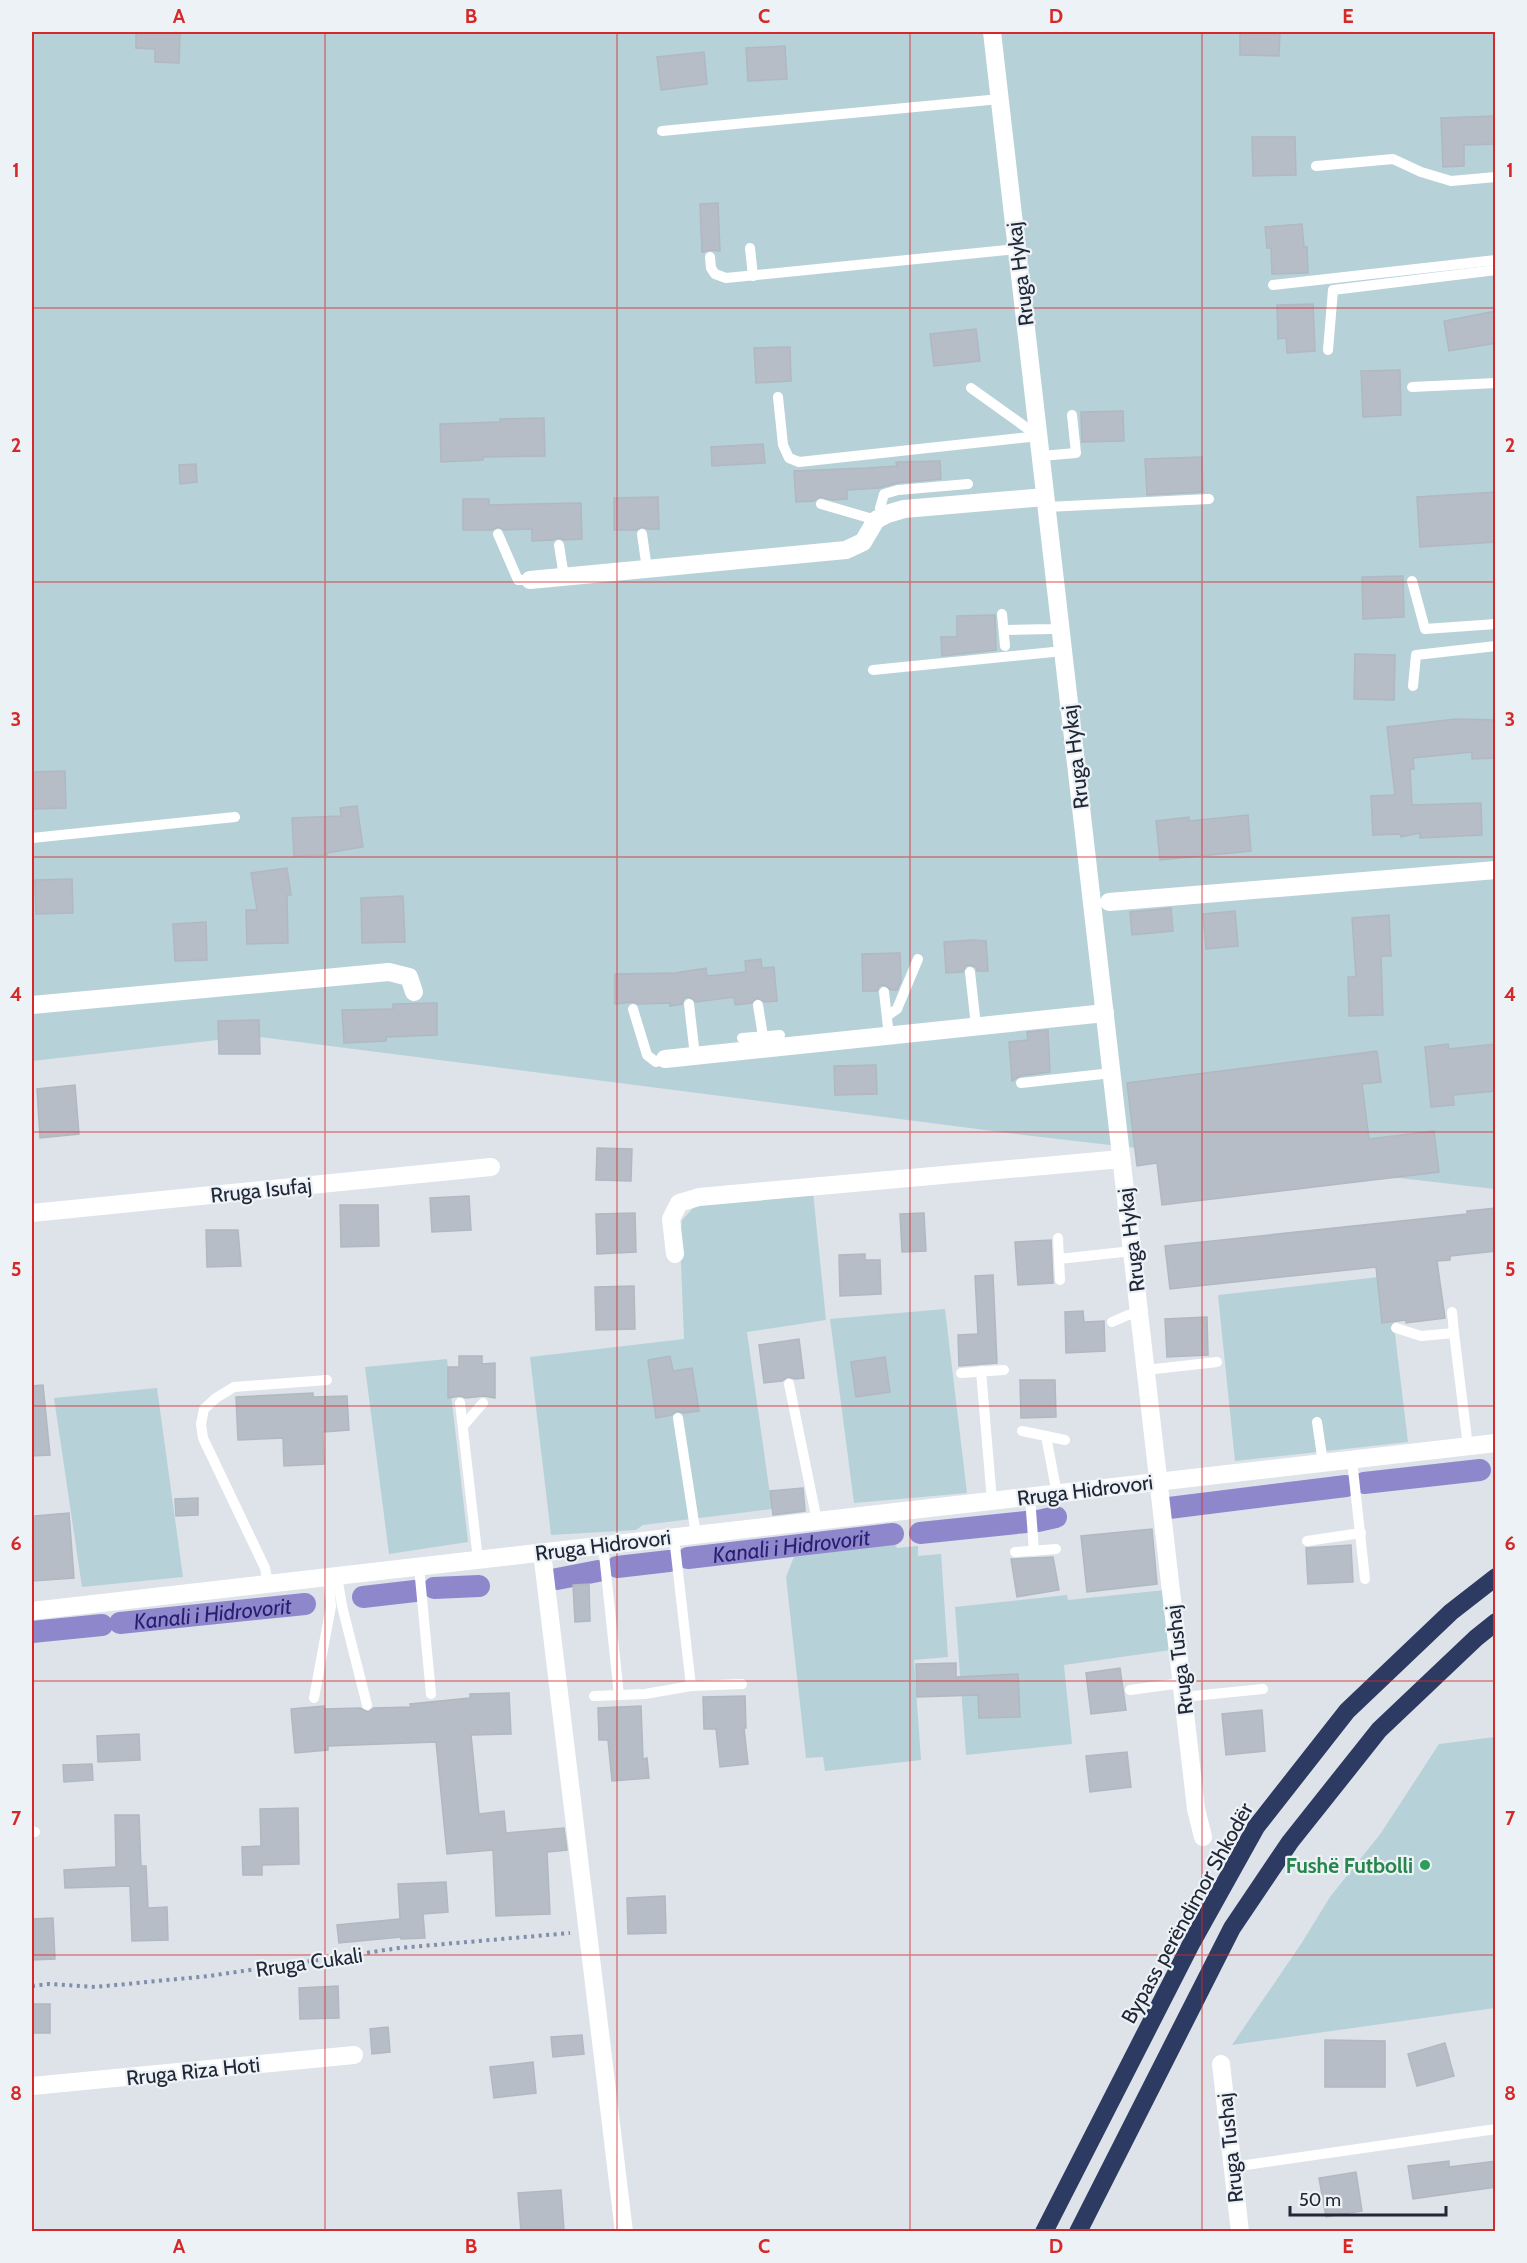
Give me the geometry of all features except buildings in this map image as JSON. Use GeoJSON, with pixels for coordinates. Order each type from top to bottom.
{"type":"FeatureCollection","features":[{"type":"Feature","properties":{"kind":"highway","name":"Bypass perëndimor Shkodër"},"geometry":{"type":"LineString","coordinates":[[1044,2232],[1192,1942],[1256,1827],[1347,1711],[1451,1612],[1496,1577]]}},
{"type":"Feature","properties":{"kind":"highway"},"geometry":{"type":"LineString","coordinates":[[1078,2232],[1232,1928],[1290,1842],[1379,1730],[1476,1638],[1496,1622]]}},
{"type":"Feature","properties":{"kind":"street","name":"Rruga Hykaj"},"geometry":{"type":"LineString","coordinates":[[992,32],[1158,1482]]}},
{"type":"Feature","properties":{"kind":"street"},"geometry":{"type":"LineString","coordinates":[[530,580],[846,550],[863,542],[881,517],[904,509],[1046,502]]}},
{"type":"Feature","properties":{"kind":"street"},"geometry":{"type":"LineString","coordinates":[[1109,902],[1496,870]]}},
{"type":"Feature","properties":{"kind":"street"},"geometry":{"type":"LineString","coordinates":[[32,1005],[389,972],[409,977],[414,992]]}},
{"type":"Feature","properties":{"kind":"street"},"geometry":{"type":"LineString","coordinates":[[665,1059],[695,1056],[764,1043],[890,1036],[1105,1013]]}},
{"type":"Feature","properties":{"kind":"street"},"geometry":{"type":"LineString","coordinates":[[675,1254],[671,1219],[679,1203],[699,1197],[1121,1159]]}},
{"type":"Feature","properties":{"kind":"street","name":"Rruga Isufaj"},"geometry":{"type":"LineString","coordinates":[[32,1213],[491,1167]]}},
{"type":"Feature","properties":{"kind":"street","name":"Rruga Hidrovori"},"geometry":{"type":"LineString","coordinates":[[32,1611],[1496,1443]]}},
{"type":"Feature","properties":{"kind":"street","name":"Rruga Tushaj"},"geometry":{"type":"LineString","coordinates":[[1158,1482],[1196,1809],[1203,1837]]}},
{"type":"Feature","properties":{"kind":"street"},"geometry":{"type":"LineString","coordinates":[[542,1552],[624,2232]]}},
{"type":"Feature","properties":{"kind":"street","name":"Rruga Riza Hoti"},"geometry":{"type":"LineString","coordinates":[[32,2086],[354,2055]]}},
{"type":"Feature","properties":{"kind":"street","name":"Rruga Tushaj"},"geometry":{"type":"LineString","coordinates":[[1221,2064],[1240,2232]]}},
{"type":"Feature","properties":{"kind":"lane"},"geometry":{"type":"LineString","coordinates":[[662,131],[1000,99]]}},
{"type":"Feature","properties":{"kind":"lane"},"geometry":{"type":"LineString","coordinates":[[1316,166],[1393,159],[1420,172],[1451,181],[1496,177]]}},
{"type":"Feature","properties":{"kind":"lane"},"geometry":{"type":"LineString","coordinates":[[750,248],[753,276]]}},
{"type":"Feature","properties":{"kind":"lane"},"geometry":{"type":"LineString","coordinates":[[710,257],[711,268],[715,274],[726,278],[1017,249]]}},
{"type":"Feature","properties":{"kind":"lane"},"geometry":{"type":"LineString","coordinates":[[1273,285],[1496,260]]}},
{"type":"Feature","properties":{"kind":"lane"},"geometry":{"type":"LineString","coordinates":[[1328,350],[1333,290],[1496,270]]}},
{"type":"Feature","properties":{"kind":"lane"},"geometry":{"type":"LineString","coordinates":[[1412,387],[1496,383]]}},
{"type":"Feature","properties":{"kind":"lane"},"geometry":{"type":"LineString","coordinates":[[971,388],[1039,436]]}},
{"type":"Feature","properties":{"kind":"lane"},"geometry":{"type":"LineString","coordinates":[[778,397],[783,446],[789,458],[799,462],[1039,436]]}},
{"type":"Feature","properties":{"kind":"lane"},"geometry":{"type":"LineString","coordinates":[[1041,456],[1076,453],[1072,415]]}},
{"type":"Feature","properties":{"kind":"lane"},"geometry":{"type":"LineString","coordinates":[[821,504],[881,517],[880,508],[884,494],[898,490],[968,483]]}},
{"type":"Feature","properties":{"kind":"lane"},"geometry":{"type":"LineString","coordinates":[[1046,502],[1209,499]]}},
{"type":"Feature","properties":{"kind":"lane"},"geometry":{"type":"LineString","coordinates":[[498,534],[518,580],[530,580]]}},
{"type":"Feature","properties":{"kind":"lane"},"geometry":{"type":"LineString","coordinates":[[642,534],[646,569]]}},
{"type":"Feature","properties":{"kind":"lane"},"geometry":{"type":"LineString","coordinates":[[559,545],[564,577]]}},
{"type":"Feature","properties":{"kind":"lane"},"geometry":{"type":"LineString","coordinates":[[1412,581],[1425,629],[1496,624]]}},
{"type":"Feature","properties":{"kind":"lane"},"geometry":{"type":"LineString","coordinates":[[1002,614],[1005,646]]}},
{"type":"Feature","properties":{"kind":"lane"},"geometry":{"type":"LineString","coordinates":[[1004,630],[1060,627]]}},
{"type":"Feature","properties":{"kind":"lane"},"geometry":{"type":"LineString","coordinates":[[1413,686],[1416,655],[1496,646]]}},
{"type":"Feature","properties":{"kind":"lane"},"geometry":{"type":"LineString","coordinates":[[873,670],[1063,651]]}},
{"type":"Feature","properties":{"kind":"lane"},"geometry":{"type":"LineString","coordinates":[[32,838],[235,817]]}},
{"type":"Feature","properties":{"kind":"lane"},"geometry":{"type":"LineString","coordinates":[[887,1016],[897,1009],[918,959]]}},
{"type":"Feature","properties":{"kind":"lane"},"geometry":{"type":"LineString","coordinates":[[970,972],[976,1026]]}},
{"type":"Feature","properties":{"kind":"lane"},"geometry":{"type":"LineString","coordinates":[[884,992],[890,1036]]}},
{"type":"Feature","properties":{"kind":"lane"},"geometry":{"type":"LineString","coordinates":[[689,1004],[695,1056]]}},
{"type":"Feature","properties":{"kind":"lane"},"geometry":{"type":"LineString","coordinates":[[758,1005],[764,1043]]}},
{"type":"Feature","properties":{"kind":"lane"},"geometry":{"type":"LineString","coordinates":[[633,1009],[647,1055],[656,1062],[665,1059]]}},
{"type":"Feature","properties":{"kind":"lane"},"geometry":{"type":"LineString","coordinates":[[742,1038],[764,1043],[780,1035]]}},
{"type":"Feature","properties":{"kind":"lane"},"geometry":{"type":"LineString","coordinates":[[1021,1083],[1112,1073]]}},
{"type":"Feature","properties":{"kind":"lane"},"geometry":{"type":"LineString","coordinates":[[1058,1238],[1060,1280]]}},
{"type":"Feature","properties":{"kind":"lane"},"geometry":{"type":"LineString","coordinates":[[1059,1259],[1132,1251]]}},
{"type":"Feature","properties":{"kind":"lane"},"geometry":{"type":"LineString","coordinates":[[1452,1312],[1468,1447]]}},
{"type":"Feature","properties":{"kind":"lane"},"geometry":{"type":"LineString","coordinates":[[1112,1322],[1139,1313]]}},
{"type":"Feature","properties":{"kind":"lane"},"geometry":{"type":"LineString","coordinates":[[1396,1328],[1420,1336],[1454,1333]]}},
{"type":"Feature","properties":{"kind":"lane"},"geometry":{"type":"LineString","coordinates":[[1146,1370],[1217,1362]]}},
{"type":"Feature","properties":{"kind":"lane"},"geometry":{"type":"LineString","coordinates":[[961,1373],[1004,1370]]}},
{"type":"Feature","properties":{"kind":"lane"},"geometry":{"type":"LineString","coordinates":[[981,1371],[992,1501]]}},
{"type":"Feature","properties":{"kind":"lane"},"geometry":{"type":"LineString","coordinates":[[268,1584],[265,1568],[203,1438],[201,1424],[204,1409],[234,1387],[327,1380]]}},
{"type":"Feature","properties":{"kind":"lane"},"geometry":{"type":"LineString","coordinates":[[789,1384],[817,1521]]}},
{"type":"Feature","properties":{"kind":"lane"},"geometry":{"type":"LineString","coordinates":[[460,1403],[478,1560]]}},
{"type":"Feature","properties":{"kind":"lane"},"geometry":{"type":"LineString","coordinates":[[463,1426],[483,1403]]}},
{"type":"Feature","properties":{"kind":"lane"},"geometry":{"type":"LineString","coordinates":[[678,1418],[696,1535]]}},
{"type":"Feature","properties":{"kind":"lane"},"geometry":{"type":"LineString","coordinates":[[1317,1422],[1323,1463]]}},
{"type":"Feature","properties":{"kind":"lane"},"geometry":{"type":"LineString","coordinates":[[1022,1431],[1065,1440]]}},
{"type":"Feature","properties":{"kind":"lane"},"geometry":{"type":"LineString","coordinates":[[1046,1436],[1057,1494]]}},
{"type":"Feature","properties":{"kind":"lane"},"geometry":{"type":"LineString","coordinates":[[1352,1460],[1365,1579]]}},
{"type":"Feature","properties":{"kind":"lane"},"geometry":{"type":"LineString","coordinates":[[1030,1497],[1034,1551]]}},
{"type":"Feature","properties":{"kind":"lane"},"geometry":{"type":"LineString","coordinates":[[1307,1541],[1361,1533]]}},
{"type":"Feature","properties":{"kind":"lane"},"geometry":{"type":"LineString","coordinates":[[674,1537],[691,1686]]}},
{"type":"Feature","properties":{"kind":"lane"},"geometry":{"type":"LineString","coordinates":[[603,1545],[619,1695]]}},
{"type":"Feature","properties":{"kind":"lane"},"geometry":{"type":"LineString","coordinates":[[1015,1552],[1056,1549]]}},
{"type":"Feature","properties":{"kind":"lane"},"geometry":{"type":"LineString","coordinates":[[419,1567],[431,1694]]}},
{"type":"Feature","properties":{"kind":"lane"},"geometry":{"type":"LineString","coordinates":[[314,1698],[331,1606],[333,1576]]}},
{"type":"Feature","properties":{"kind":"lane"},"geometry":{"type":"LineString","coordinates":[[333,1576],[367,1705]]}},
{"type":"Feature","properties":{"kind":"lane"},"geometry":{"type":"LineString","coordinates":[[594,1696],[663,1692],[691,1686],[742,1684]]}},
{"type":"Feature","properties":{"kind":"lane"},"geometry":{"type":"LineString","coordinates":[[1130,1690],[1263,1689]]}},
{"type":"Feature","properties":{"kind":"lane"},"geometry":{"type":"LineString","coordinates":[[1232,2167],[1496,2129]]}},
{"type":"Feature","properties":{"kind":"path","name":"Rruga Cukali"},"geometry":{"type":"LineString","coordinates":[[32,1986],[49,1984],[95,1987],[175,1980],[399,1948],[587,1932]]}},
{"type":"Feature","properties":{"kind":"shaded area"},"geometry":{"type":"Polygon","coordinates":[[[32,32],[1495,32],[1495,1189],[1032,1136],[253,1036],[32,1061],[32,32]]]}},
{"type":"Feature","properties":{"kind":"shaded area"},"geometry":{"type":"Polygon","coordinates":[[[813,1192],[826,1320],[747,1332],[772,1509],[643,1525],[636,1530],[551,1535],[530,1357],[684,1339],[680,1238],[682,1220],[695,1206],[813,1192]]]}},
{"type":"Feature","properties":{"kind":"shaded area"},"geometry":{"type":"Polygon","coordinates":[[[1388,1276],[1408,1442],[1235,1461],[1218,1295],[1388,1276]]]}},
{"type":"Feature","properties":{"kind":"shaded area"},"geometry":{"type":"Polygon","coordinates":[[[945,1309],[967,1493],[854,1503],[830,1319],[945,1309]]]}},
{"type":"Feature","properties":{"kind":"shaded area"},"geometry":{"type":"Polygon","coordinates":[[[447,1359],[468,1542],[389,1554],[365,1367],[447,1359]]]}},
{"type":"Feature","properties":{"kind":"shaded area"},"geometry":{"type":"Polygon","coordinates":[[[157,1388],[183,1577],[82,1587],[54,1398],[157,1388]]]}},
{"type":"Feature","properties":{"kind":"shaded area"},"geometry":{"type":"Polygon","coordinates":[[[895,1544],[897,1548],[918,1546],[918,1556],[941,1554],[948,1657],[914,1660],[921,1760],[825,1771],[823,1757],[806,1758],[786,1577],[794,1557],[895,1544]]]}},
{"type":"Feature","properties":{"kind":"shaded area"},"geometry":{"type":"Polygon","coordinates":[[[1165,1590],[1171,1650],[1064,1665],[1072,1744],[966,1755],[955,1607],[1067,1595],[1068,1600],[1165,1590]]]}},
{"type":"Feature","properties":{"kind":"shaded area","name":"Fushë Futbolli"},"geometry":{"type":"Polygon","coordinates":[[[1495,1737],[1495,2008],[1232,2045],[1330,1897],[1381,1833],[1439,1744],[1495,1737]]]}},
{"type":"Feature","properties":{"kind":"waterway","name":"Kanali i Hidrovorit"},"geometry":{"type":"LineString","coordinates":[[1364,1483],[1480,1470]]}},
{"type":"Feature","properties":{"kind":"waterway","name":"Kanali i Hidrovorit"},"geometry":{"type":"LineString","coordinates":[[1169,1508],[1346,1486]]}},
{"type":"Feature","properties":{"kind":"waterway","name":"Kanali i Hidrovorit"},"geometry":{"type":"LineString","coordinates":[[1038,1521],[1056,1517]]}},
{"type":"Feature","properties":{"kind":"waterway","name":"Kanali i Hidrovorit"},"geometry":{"type":"LineString","coordinates":[[920,1533],[1026,1522]]}},
{"type":"Feature","properties":{"kind":"waterway","name":"Kanali i Hidrovorit"},"geometry":{"type":"LineString","coordinates":[[688,1558],[893,1534]]}},
{"type":"Feature","properties":{"kind":"waterway","name":"Kanali i Hidrovorit"},"geometry":{"type":"LineString","coordinates":[[617,1567],[669,1561]]}},
{"type":"Feature","properties":{"kind":"waterway","name":"Kanali i Hidrovorit"},"geometry":{"type":"LineString","coordinates":[[557,1579],[598,1571]]}},
{"type":"Feature","properties":{"kind":"waterway","name":"Kanali i Hidrovorit"},"geometry":{"type":"LineString","coordinates":[[434,1588],[479,1586]]}},
{"type":"Feature","properties":{"kind":"waterway","name":"Kanali i Hidrovorit"},"geometry":{"type":"LineString","coordinates":[[363,1597],[415,1591]]}},
{"type":"Feature","properties":{"kind":"waterway","name":"Kanali i Hidrovorit"},"geometry":{"type":"LineString","coordinates":[[120,1623],[305,1604]]}},
{"type":"Feature","properties":{"kind":"waterway","name":"Kanali i Hidrovorit"},"geometry":{"type":"LineString","coordinates":[[32,1632],[102,1625]]}},
{"type":"Feature","properties":{"kind":"place","name":"Fushë Futbolli"},"geometry":{"type":"Point","coordinates":[1425,1865]}}]}
